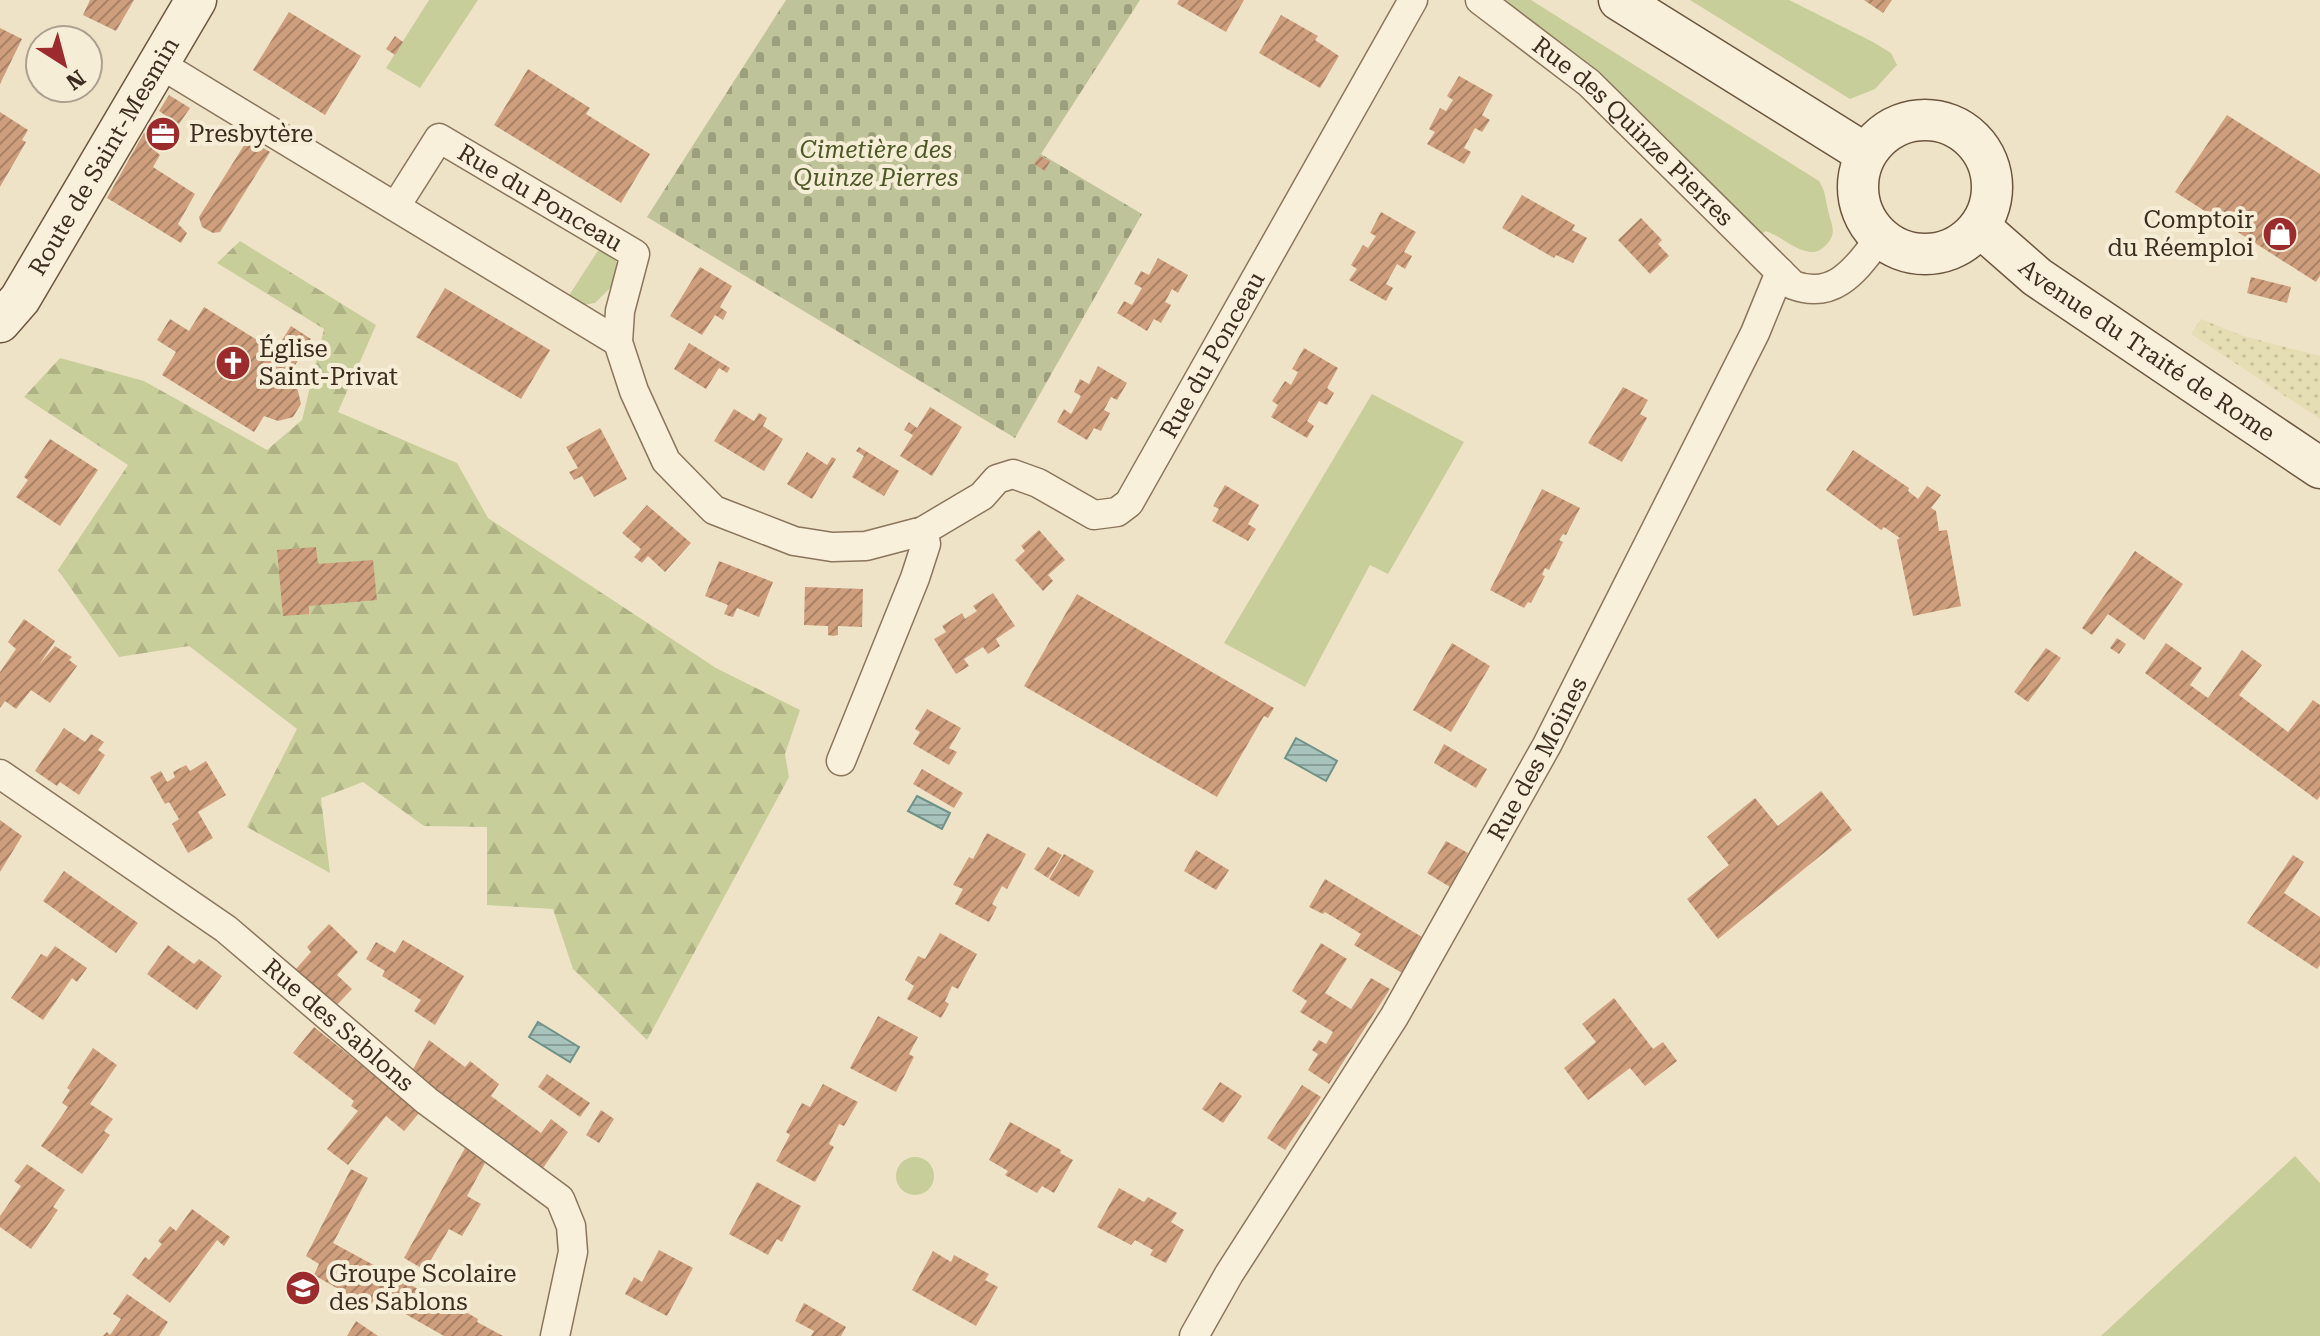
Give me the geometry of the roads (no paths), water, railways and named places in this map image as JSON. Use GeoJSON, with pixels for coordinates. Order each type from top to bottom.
{"type":"FeatureCollection","features":[{"type":"Feature","properties":{"kind":"main road","name":"Route de Saint-Mesmin"},"geometry":{"type":"LineString","coordinates":[[2,319],[20,299],[196,0]]}},
{"type":"Feature","properties":{"kind":"main road"},"geometry":{"type":"LineString","coordinates":[[1619,0],[1866,154]]}},
{"type":"Feature","properties":{"kind":"main road"},"geometry":{"type":"LineString","coordinates":[[1927,120],[1956,127],[1978,146],[1988,164],[1992,184],[1990,205],[1980,227],[1952,249],[1934,254],[1914,254],[1880,238],[1868,225],[1857,191],[1859,172],[1866,154],[1887,132],[1906,122],[1927,120]]}},
{"type":"Feature","properties":{"kind":"main road","name":"Avenue du Traité de Rome"},"geometry":{"type":"LineString","coordinates":[[1980,227],[2037,277],[2320,468]]}},
{"type":"Feature","properties":{"kind":"street","name":"Rue du Ponceau"},"geometry":{"type":"LineString","coordinates":[[396,206],[439,138],[635,254],[620,311],[618,342],[634,391],[666,461],[714,510],[794,541],[832,547],[866,546],[923,531],[982,496],[997,479],[1013,474],[1038,483],[1094,515],[1117,512],[1129,503],[1413,0]]}},
{"type":"Feature","properties":{"kind":"street","name":"Rue des Quinze Pierres"},"geometry":{"type":"LineString","coordinates":[[1480,0],[1589,83],[1775,267]]}},
{"type":"Feature","properties":{"kind":"street"},"geometry":{"type":"LineString","coordinates":[[160,64],[618,342]]}},
{"type":"Feature","properties":{"kind":"street"},"geometry":{"type":"LineString","coordinates":[[1775,267],[1793,285],[1807,290],[1826,288],[1856,269],[1880,238]]}},
{"type":"Feature","properties":{"kind":"street","name":"Rue des Moines"},"geometry":{"type":"LineString","coordinates":[[1194,1336],[1229,1274],[1394,1017],[1547,745],[1755,333],[1775,267]]}},
{"type":"Feature","properties":{"kind":"street"},"geometry":{"type":"LineString","coordinates":[[841,761],[915,578],[926,544],[923,531]]}},
{"type":"Feature","properties":{"kind":"street","name":"Rue des Sablons"},"geometry":{"type":"LineString","coordinates":[[0,774],[226,929],[427,1101],[560,1199],[571,1226],[573,1252],[555,1336]]}},
{"type":"Feature","properties":{"kind":"water"},"geometry":{"type":"Polygon","coordinates":[[[1296,738],[1337,761],[1326,781],[1285,758],[1296,738]]]}},
{"type":"Feature","properties":{"kind":"water"},"geometry":{"type":"Polygon","coordinates":[[[917,796],[950,813],[942,829],[908,811],[917,796]]]}},
{"type":"Feature","properties":{"kind":"water"},"geometry":{"type":"Polygon","coordinates":[[[538,1022],[579,1047],[570,1062],[529,1037],[538,1022]]]}},
{"type":"Feature","properties":{"kind":"place","name":"Presbytère"},"geometry":{"type":"Point","coordinates":[163,134]}},
{"type":"Feature","properties":{"kind":"place","name":"Comptoir du Réemploi"},"geometry":{"type":"Point","coordinates":[2280,234]}},
{"type":"Feature","properties":{"kind":"place","name":"Église Saint-Privat"},"geometry":{"type":"Point","coordinates":[233,363]}},
{"type":"Feature","properties":{"kind":"place","name":"Groupe Scolaire des Sablons"},"geometry":{"type":"Point","coordinates":[303,1288]}},
{"type":"Feature","properties":{"kind":"park label","name":"Cimetière des Quinze Pierres"},"geometry":{"type":"Point","coordinates":[876,164]}}]}
